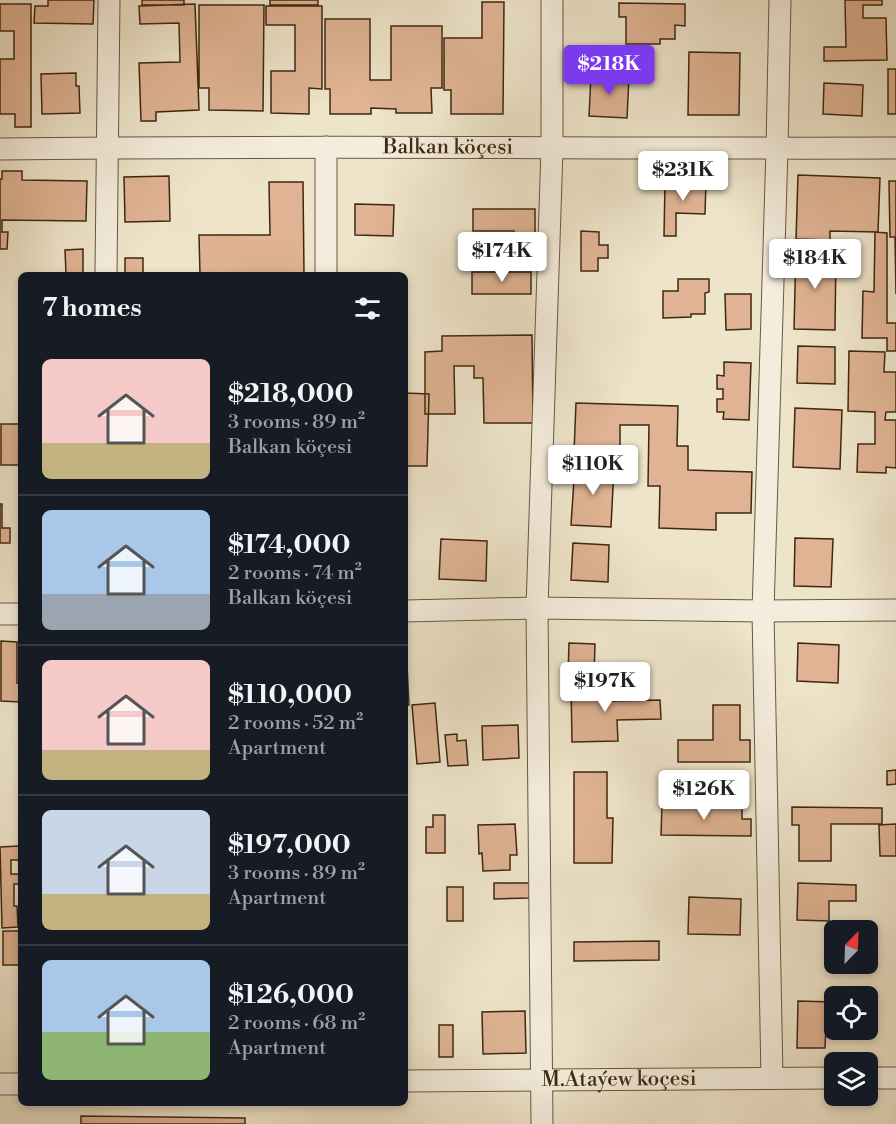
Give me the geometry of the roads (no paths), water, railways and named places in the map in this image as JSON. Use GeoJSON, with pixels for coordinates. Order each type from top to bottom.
{"type":"FeatureCollection","features":[{"type":"Feature","properties":{"kind":"street"},"geometry":{"type":"LineString","coordinates":[[106,272],[110,0]]}},
{"type":"Feature","properties":{"kind":"street"},"geometry":{"type":"LineString","coordinates":[[542,1124],[537,608],[552,149],[552,0]]}},
{"type":"Feature","properties":{"kind":"street"},"geometry":{"type":"LineString","coordinates":[[772,1078],[763,611],[780,0]]}},
{"type":"Feature","properties":{"kind":"street","name":"Balkan köçesi"},"geometry":{"type":"LineString","coordinates":[[0,149],[108,147],[896,148]]}},
{"type":"Feature","properties":{"kind":"street"},"geometry":{"type":"LineString","coordinates":[[326,147],[326,272]]}},
{"type":"Feature","properties":{"kind":"street"},"geometry":{"type":"LineString","coordinates":[[408,611],[537,608],[896,610]]}},
{"type":"Feature","properties":{"kind":"street"},"geometry":{"type":"LineString","coordinates":[[0,614],[18,614]]}},
{"type":"Feature","properties":{"kind":"street","name":"M.Ataýew koçesi"},"geometry":{"type":"LineString","coordinates":[[408,1081],[824,1078]]}},
{"type":"Feature","properties":{"kind":"street"},"geometry":{"type":"LineString","coordinates":[[878,1078],[896,1078]]}},
{"type":"Feature","properties":{"kind":"street"},"geometry":{"type":"LineString","coordinates":[[0,1084],[18,1084]]}}]}
